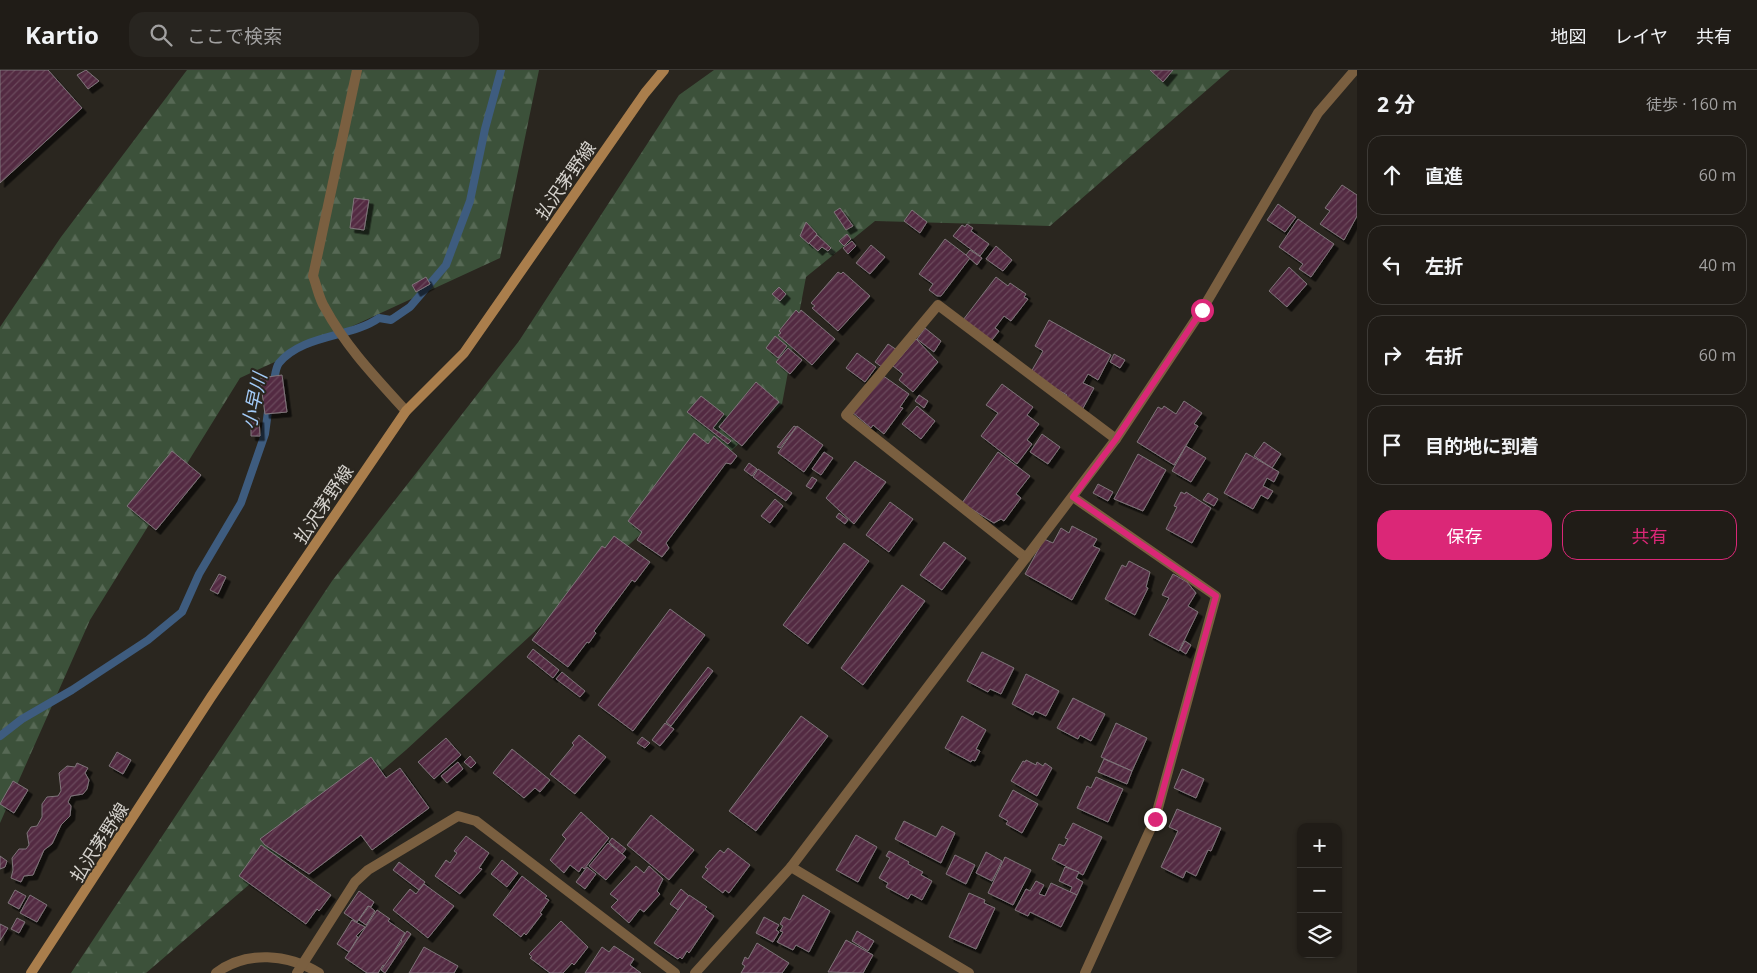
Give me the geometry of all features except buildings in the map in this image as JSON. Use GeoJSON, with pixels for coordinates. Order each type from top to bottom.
{"type":"FeatureCollection","features":[{"type":"Feature","properties":{"kind":"main road","name":"払沢茅野線"},"geometry":{"type":"LineString","coordinates":[[31,973],[212,697],[406,412],[464,353],[645,93],[664,70]]}},
{"type":"Feature","properties":{"kind":"street"},"geometry":{"type":"LineString","coordinates":[[357,70],[313,276],[324,307],[331,318],[364,365],[406,412]]}},
{"type":"Feature","properties":{"kind":"street"},"geometry":{"type":"LineString","coordinates":[[695,973],[791,867],[1116,439],[1202,310],[1318,113],[1355,70]]}},
{"type":"Feature","properties":{"kind":"street"},"geometry":{"type":"LineString","coordinates":[[1026,558],[846,415],[938,305],[1116,439]]}},
{"type":"Feature","properties":{"kind":"street"},"geometry":{"type":"LineString","coordinates":[[1073,497],[1216,596],[1155,819],[1085,973]]}},
{"type":"Feature","properties":{"kind":"street"},"geometry":{"type":"LineString","coordinates":[[297,973],[355,882],[368,870],[458,816],[476,820],[675,973]]}},
{"type":"Feature","properties":{"kind":"street"},"geometry":{"type":"LineString","coordinates":[[791,867],[969,973]]}},
{"type":"Feature","properties":{"kind":"street"},"geometry":{"type":"LineString","coordinates":[[216,973],[223,968],[249,959],[277,956],[303,963],[319,973]]}},
{"type":"Feature","properties":{"kind":"green space"},"geometry":{"type":"Polygon","coordinates":[[[187,70],[539,70],[500,258],[240,378],[90,620],[0,823],[0,327],[61,237],[187,70]]]}},
{"type":"Feature","properties":{"kind":"green space"},"geometry":{"type":"Polygon","coordinates":[[[714,70],[1230,70],[1050,226],[875,221],[806,277],[782,404],[406,750],[146,973],[71,973],[332,581],[519,341],[679,95],[714,70]]]}},
{"type":"Feature","properties":{"kind":"waterway","name":"小早川"},"geometry":{"type":"LineString","coordinates":[[273,385],[279,363],[289,354],[314,341],[355,329],[379,318],[391,320],[410,307],[446,265],[470,201],[485,129],[501,70]]}},
{"type":"Feature","properties":{"kind":"waterway","name":"小早川"},"geometry":{"type":"LineString","coordinates":[[0,736],[22,719],[72,690],[148,640],[182,612],[199,574],[241,503],[265,434],[269,404]]}},
{"type":"Feature","properties":{"kind":"route"},"geometry":{"type":"LineString","coordinates":[[1155,819],[1216,596],[1073,497],[1116,439],[1202,310]]}}]}
